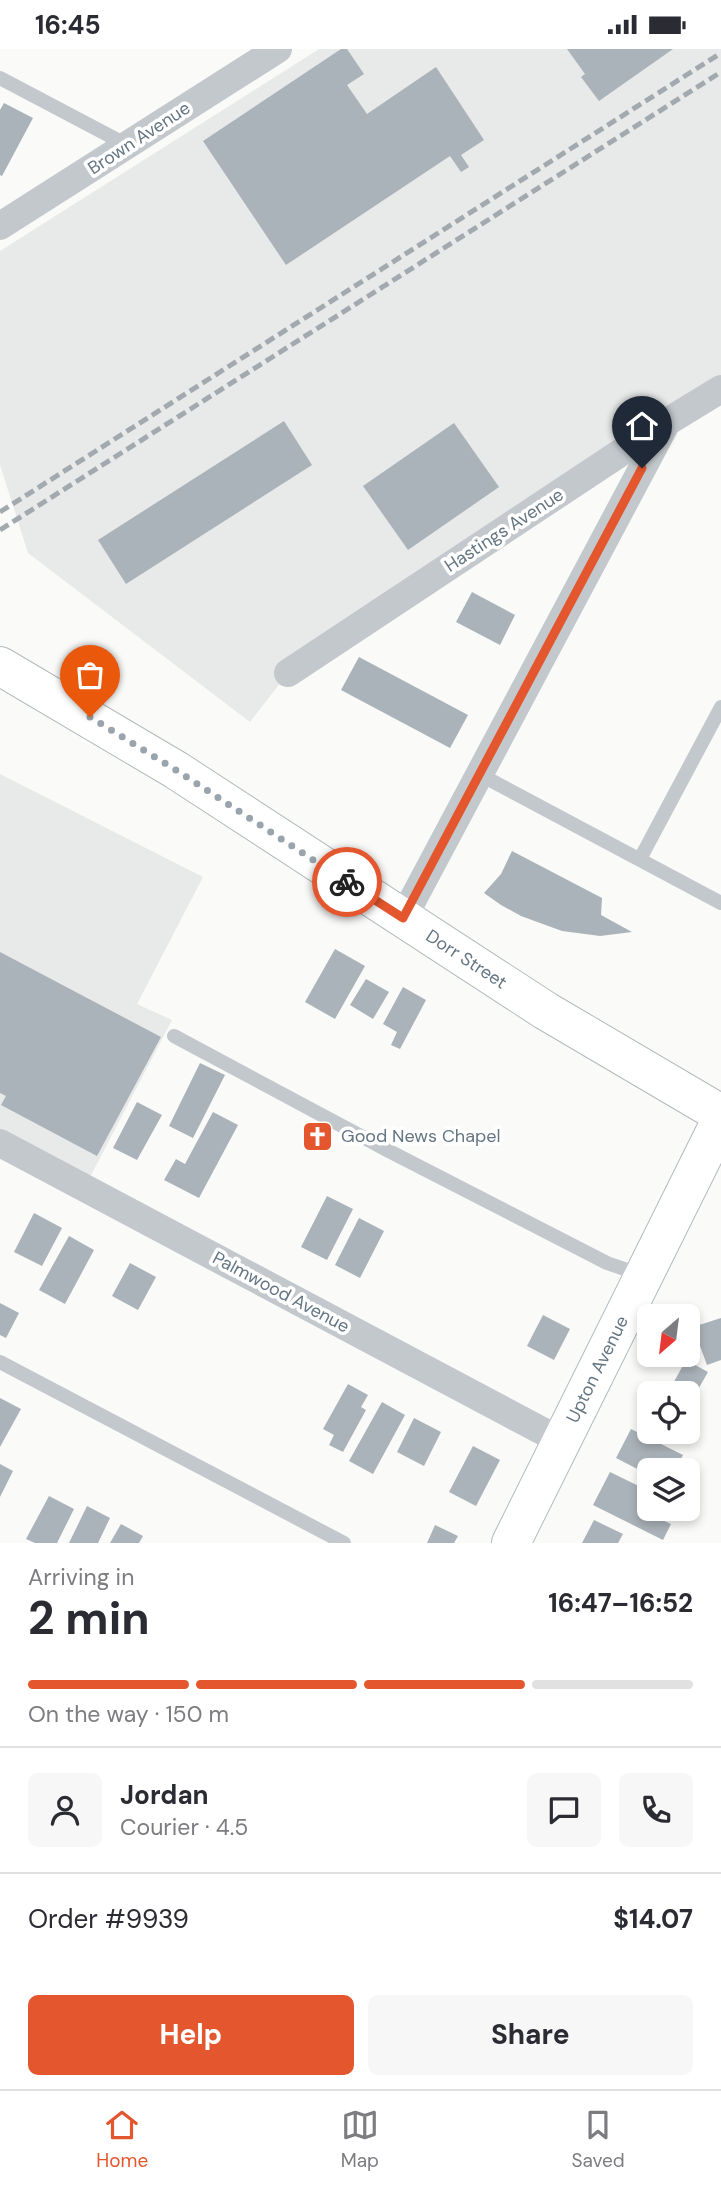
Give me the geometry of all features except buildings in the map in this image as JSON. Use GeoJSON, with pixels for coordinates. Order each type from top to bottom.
{"type":"FeatureCollection","features":[{"type":"Feature","properties":{"kind":"main road","name":"Dorr Street"},"geometry":{"type":"LineString","coordinates":[[0,666],[176,770],[546,1011],[721,1114]]}},
{"type":"Feature","properties":{"kind":"main road","name":"Upton Avenue"},"geometry":{"type":"LineString","coordinates":[[511,1543],[721,1120]]}},
{"type":"Feature","properties":{"kind":"street","name":"Brown Avenue"},"geometry":{"type":"LineString","coordinates":[[0,226],[278,49]]}},
{"type":"Feature","properties":{"kind":"street","name":"Hastings Avenue"},"geometry":{"type":"LineString","coordinates":[[288,673],[721,389]]}},
{"type":"Feature","properties":{"kind":"street"},"geometry":{"type":"LineString","coordinates":[[403,918],[667,422]]}},
{"type":"Feature","properties":{"kind":"street","name":"Palmwood Avenue"},"geometry":{"type":"LineString","coordinates":[[0,1143],[561,1441]]}},
{"type":"Feature","properties":{"kind":"lane"},"geometry":{"type":"LineString","coordinates":[[0,78],[127,145]]}},
{"type":"Feature","properties":{"kind":"lane"},"geometry":{"type":"LineString","coordinates":[[640,859],[721,706]]}},
{"type":"Feature","properties":{"kind":"lane"},"geometry":{"type":"LineString","coordinates":[[479,774],[721,903]]}},
{"type":"Feature","properties":{"kind":"lane"},"geometry":{"type":"LineString","coordinates":[[174,1036],[607,1263],[643,1276]]}},
{"type":"Feature","properties":{"kind":"lane"},"geometry":{"type":"LineString","coordinates":[[0,1362],[344,1543]]}},
{"type":"Feature","properties":{"kind":"shaded area"},"geometry":{"type":"Polygon","coordinates":[[[319,49],[721,49],[721,395],[288,673],[250,722],[28,553],[0,465],[0,251],[319,49]]]}},
{"type":"Feature","properties":{"kind":"shaded area"},"geometry":{"type":"Polygon","coordinates":[[[0,774],[203,877],[137,1004],[172,1020],[89,1179],[0,1132],[0,774]]]}},
{"type":"Feature","properties":{"kind":"railway"},"geometry":{"type":"LineString","coordinates":[[0,512],[721,53]]}},
{"type":"Feature","properties":{"kind":"railway"},"geometry":{"type":"LineString","coordinates":[[0,530],[721,72]]}},
{"type":"Feature","properties":{"kind":"way so far"},"geometry":{"type":"LineString","coordinates":[[90,717],[347,882]]}},
{"type":"Feature","properties":{"kind":"place","name":"Good News Chapel"},"geometry":{"type":"Point","coordinates":[318,1136]}},
{"type":"Feature","properties":{"kind":"route"},"geometry":{"type":"LineString","coordinates":[[347,882],[403,918],[642,468]]}}]}
